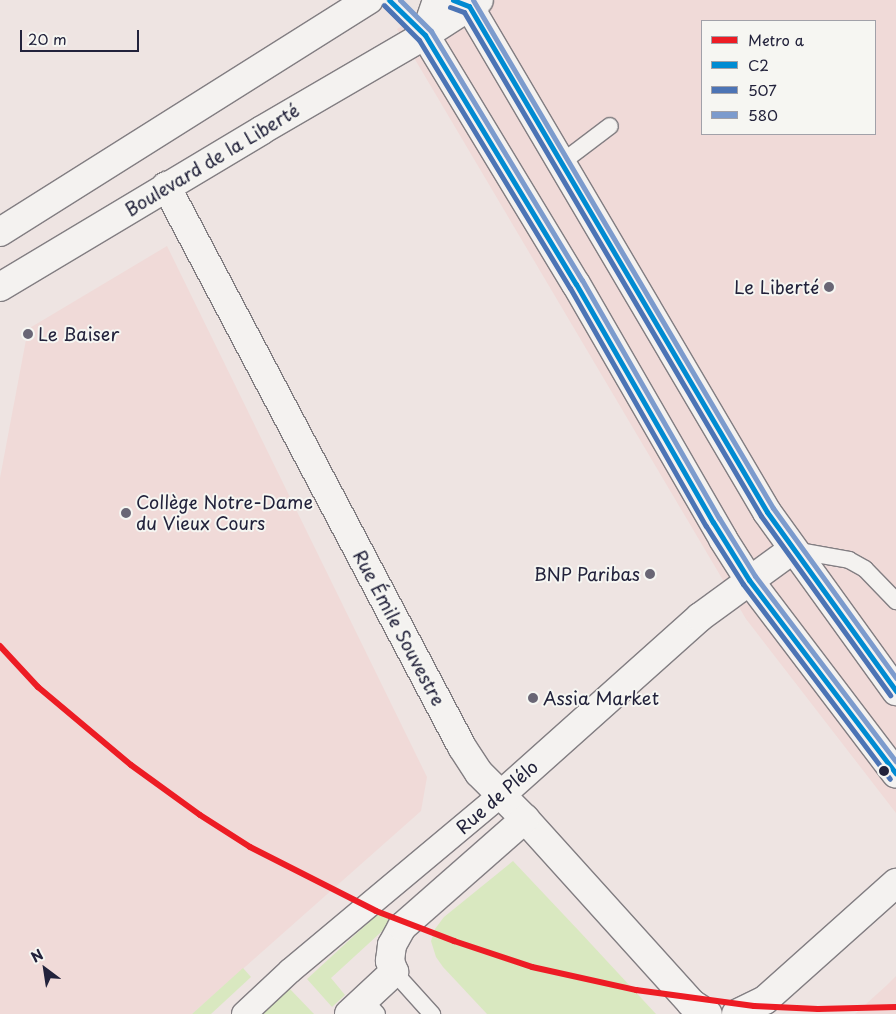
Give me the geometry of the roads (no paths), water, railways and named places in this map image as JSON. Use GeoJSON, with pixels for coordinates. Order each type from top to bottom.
{"type":"FeatureCollection","features":[{"type":"Feature","properties":{"kind":"main road"},"geometry":{"type":"LineString","coordinates":[[0,232],[369,0]]}},
{"type":"Feature","properties":{"kind":"main road"},"geometry":{"type":"LineString","coordinates":[[437,0],[425,35],[576,284],[713,522],[749,580],[896,774]]}},
{"type":"Feature","properties":{"kind":"main road"},"geometry":{"type":"LineString","coordinates":[[467,2],[737,464],[792,550],[896,691]]}},
{"type":"Feature","properties":{"kind":"main road","name":"Boulevard de la Liberté"},"geometry":{"type":"LineString","coordinates":[[0,287],[166,186],[425,35],[467,2]]}},
{"type":"Feature","properties":{"kind":"main road","name":"Rue Émile Souvestre"},"geometry":{"type":"LineString","coordinates":[[166,186],[462,747],[479,773],[502,794],[691,1003],[708,1014]]}},
{"type":"Feature","properties":{"kind":"main road","name":"Rue de Plélo"},"geometry":{"type":"LineString","coordinates":[[502,794],[700,617],[792,550]]}},
{"type":"Feature","properties":{"kind":"main road"},"geometry":{"type":"LineString","coordinates":[[363,1009],[394,972],[390,961],[392,945],[402,927],[524,819]]}},
{"type":"Feature","properties":{"kind":"main road"},"geometry":{"type":"LineString","coordinates":[[736,1014],[766,1000],[896,883]]}},
{"type":"Feature","properties":{"kind":"street","name":"Rue de Plélo"},"geometry":{"type":"LineString","coordinates":[[244,1014],[290,971],[502,794]]}},
{"type":"Feature","properties":{"kind":"lane"},"geometry":{"type":"LineString","coordinates":[[389,0],[425,35]]}},
{"type":"Feature","properties":{"kind":"lane"},"geometry":{"type":"LineString","coordinates":[[561,163],[610,126]]}},
{"type":"Feature","properties":{"kind":"lane"},"geometry":{"type":"LineString","coordinates":[[792,550],[849,560],[865,569],[896,601]]}},
{"type":"Feature","properties":{"kind":"lane"},"geometry":{"type":"LineString","coordinates":[[394,972],[432,1014]]}},
{"type":"Feature","properties":{"kind":"metro line","name":"a"},"geometry":{"type":"LineString","coordinates":[[0,646],[38,687],[131,765],[200,815],[250,847],[376,911],[454,941],[532,967],[636,990],[754,1006],[818,1009],[896,1007]]}},
{"type":"Feature","properties":{"kind":"place","name":"Le Liberté"},"geometry":{"type":"Point","coordinates":[829,287]}},
{"type":"Feature","properties":{"kind":"place","name":"Le Baiser"},"geometry":{"type":"Point","coordinates":[28,334]}},
{"type":"Feature","properties":{"kind":"place","name":"Collège Notre-Dame du Vieux Cours"},"geometry":{"type":"Point","coordinates":[126,513]}},
{"type":"Feature","properties":{"kind":"place","name":"BNP Paribas"},"geometry":{"type":"Point","coordinates":[650,574]}},
{"type":"Feature","properties":{"kind":"place","name":"Assia Market"},"geometry":{"type":"Point","coordinates":[533,698]}}]}
